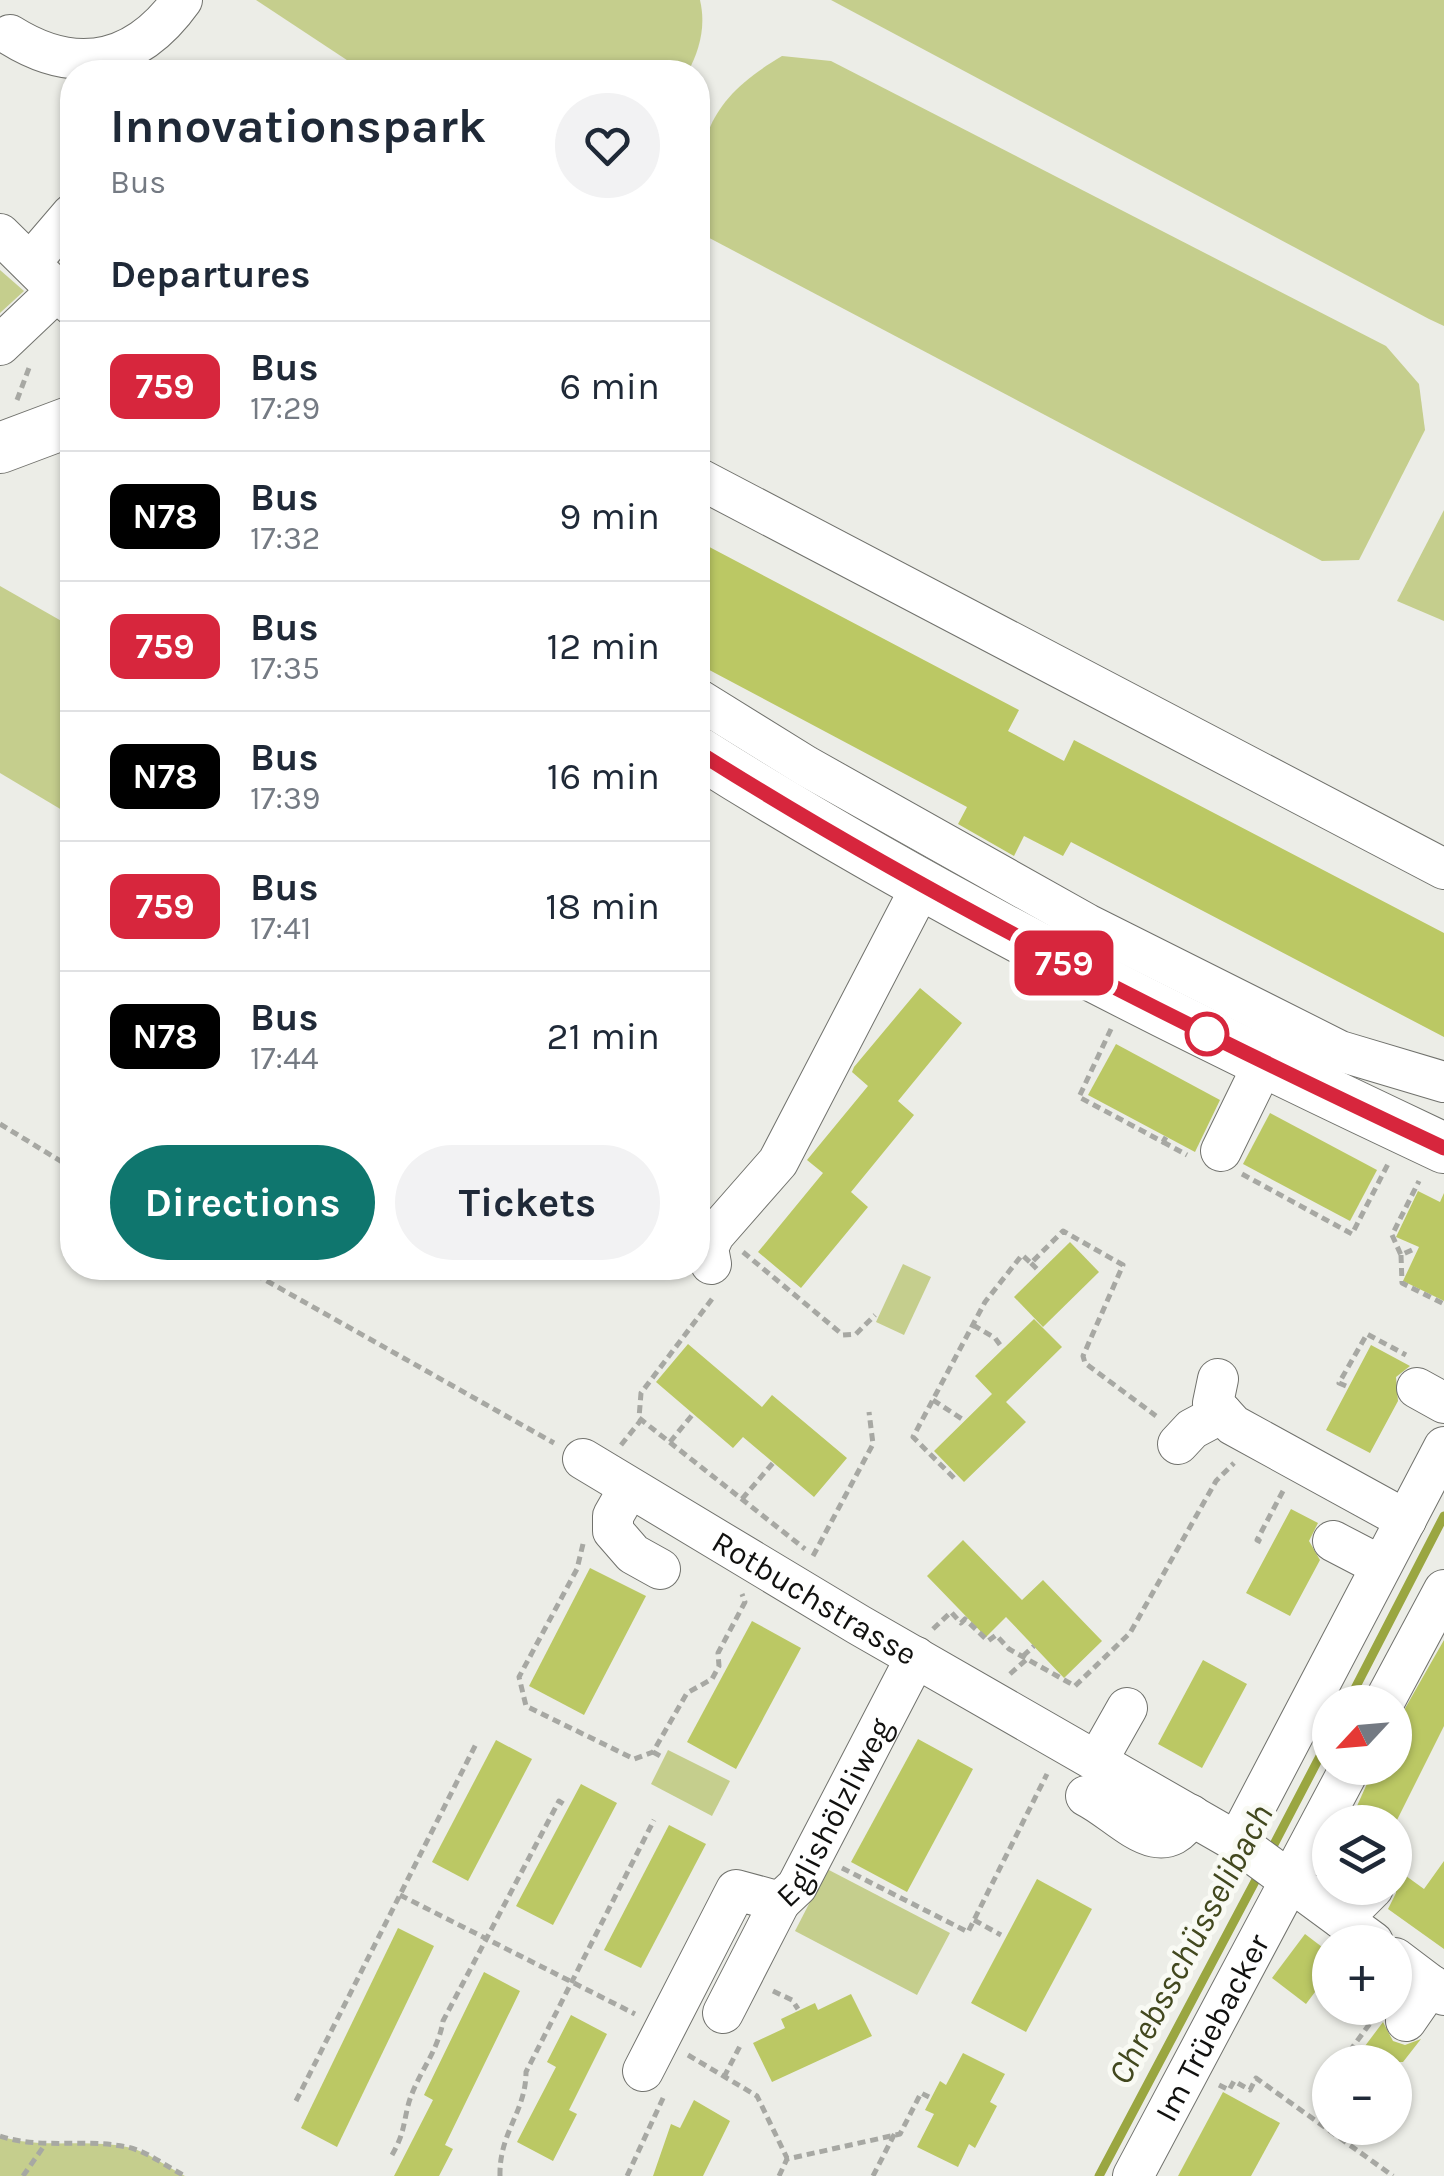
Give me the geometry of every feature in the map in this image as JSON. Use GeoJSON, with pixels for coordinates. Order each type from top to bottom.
{"type":"FeatureCollection","features":[{"type":"Feature","properties":{"kind":"main road"},"geometry":{"type":"LineString","coordinates":[[0,448],[60,426]]}},
{"type":"Feature","properties":{"kind":"main road"},"geometry":{"type":"LineString","coordinates":[[710,759],[921,887],[1264,1063],[1423,1157]]}},
{"type":"Feature","properties":{"kind":"street"},"geometry":{"type":"LineString","coordinates":[[5,31],[54,57],[93,60],[132,50],[164,25],[182,0]]}},
{"type":"Feature","properties":{"kind":"street"},"geometry":{"type":"LineString","coordinates":[[5,31],[60,74]]}},
{"type":"Feature","properties":{"kind":"street"},"geometry":{"type":"LineString","coordinates":[[0,234],[60,260],[0,345]]}},
{"type":"Feature","properties":{"kind":"street"},"geometry":{"type":"LineString","coordinates":[[710,484],[1444,869]]}},
{"type":"Feature","properties":{"kind":"street"},"geometry":{"type":"LineString","coordinates":[[710,706],[855,795],[1086,924],[1340,1051],[1444,1082]]}},
{"type":"Feature","properties":{"kind":"street"},"geometry":{"type":"LineString","coordinates":[[710,1244],[778,1162],[921,887]]}},
{"type":"Feature","properties":{"kind":"street"},"geometry":{"type":"LineString","coordinates":[[1217,1160],[1264,1063]]}},
{"type":"Feature","properties":{"kind":"street"},"geometry":{"type":"LineString","coordinates":[[710,1251],[724,1269]]}},
{"type":"Feature","properties":{"kind":"street"},"geometry":{"type":"LineString","coordinates":[[1178,1444],[1217,1398],[1258,1440],[1406,1520]]}},
{"type":"Feature","properties":{"kind":"street"},"geometry":{"type":"LineString","coordinates":[[1263,1861],[1381,1566],[1444,1448]]}},
{"type":"Feature","properties":{"kind":"street","name":"Rotbuchstrasse"},"geometry":{"type":"LineString","coordinates":[[583,1459],[629,1488],[804,1571],[863,1617],[919,1649],[1092,1779],[1191,1815],[1263,1861],[1350,1925]]}},
{"type":"Feature","properties":{"kind":"street"},"geometry":{"type":"LineString","coordinates":[[629,1488],[613,1516],[613,1531],[632,1554],[660,1569]]}},
{"type":"Feature","properties":{"kind":"street"},"geometry":{"type":"LineString","coordinates":[[1333,1541],[1381,1566]]}},
{"type":"Feature","properties":{"kind":"street"},"geometry":{"type":"LineString","coordinates":[[1393,1685],[1444,1590]]}},
{"type":"Feature","properties":{"kind":"street","name":"Eglishölzliweg"},"geometry":{"type":"LineString","coordinates":[[655,2046],[736,1890],[780,1902],[797,1886],[919,1649]]}},
{"type":"Feature","properties":{"kind":"street"},"geometry":{"type":"LineString","coordinates":[[1092,1779],[1127,1708]]}},
{"type":"Feature","properties":{"kind":"street"},"geometry":{"type":"LineString","coordinates":[[1263,1861],[1334,1785]]}},
{"type":"Feature","properties":{"kind":"street","name":"Im Trüebacker"},"geometry":{"type":"LineString","coordinates":[[1133,2176],[1252,1981],[1263,1861]]}},
{"type":"Feature","properties":{"kind":"street"},"geometry":{"type":"LineString","coordinates":[[723,2013],[780,1902]]}},
{"type":"Feature","properties":{"kind":"street"},"geometry":{"type":"LineString","coordinates":[[1377,2028],[1438,1990],[1412,1971]]}},
{"type":"Feature","properties":{"kind":"path"},"geometry":{"type":"LineString","coordinates":[[1115,1022],[1079,1097],[1164,1140],[1217,1160],[1352,1234],[1423,1157]]}},
{"type":"Feature","properties":{"kind":"path"},"geometry":{"type":"LineString","coordinates":[[0,1124],[60,1161]]}},
{"type":"Feature","properties":{"kind":"path"},"geometry":{"type":"LineString","coordinates":[[1423,1157],[1419,1181],[1392,1235],[1401,1255],[1402,1283],[1444,1304]]}},
{"type":"Feature","properties":{"kind":"path"},"geometry":{"type":"LineString","coordinates":[[1267,1187],[1271,1179]]}},
{"type":"Feature","properties":{"kind":"path"},"geometry":{"type":"LineString","coordinates":[[1313,1213],[1317,1204]]}},
{"type":"Feature","properties":{"kind":"path"},"geometry":{"type":"LineString","coordinates":[[1031,1262],[1063,1230],[1123,1265],[1082,1356],[1085,1364],[1154,1416],[1217,1398]]}},
{"type":"Feature","properties":{"kind":"path"},"geometry":{"type":"LineString","coordinates":[[749,1235],[640,1392],[640,1418],[742,1499],[804,1571],[873,1444],[870,1412]]}},
{"type":"Feature","properties":{"kind":"path"},"geometry":{"type":"LineString","coordinates":[[1401,1255],[1412,1250]]}},
{"type":"Feature","properties":{"kind":"path"},"geometry":{"type":"LineString","coordinates":[[954,1478],[913,1437],[973,1325],[1022,1255],[1040,1272]]}},
{"type":"Feature","properties":{"kind":"path"},"geometry":{"type":"LineString","coordinates":[[724,1269],[843,1334],[856,1334],[875,1315]]}},
{"type":"Feature","properties":{"kind":"path"},"geometry":{"type":"LineString","coordinates":[[265,1280],[583,1459]]}},
{"type":"Feature","properties":{"kind":"path"},"geometry":{"type":"LineString","coordinates":[[973,1325],[995,1338],[1003,1349]]}},
{"type":"Feature","properties":{"kind":"path"},"geometry":{"type":"LineString","coordinates":[[1346,1386],[1340,1382],[1367,1334],[1425,1384]]}},
{"type":"Feature","properties":{"kind":"path"},"geometry":{"type":"LineString","coordinates":[[933,1400],[965,1421]]}},
{"type":"Feature","properties":{"kind":"path"},"geometry":{"type":"LineString","coordinates":[[670,1442],[693,1414]]}},
{"type":"Feature","properties":{"kind":"path"},"geometry":{"type":"LineString","coordinates":[[919,1649],[954,1610],[960,1623],[965,1619],[988,1642],[996,1635],[1075,1686],[1130,1632],[1216,1480],[1258,1440]]}},
{"type":"Feature","properties":{"kind":"path"},"geometry":{"type":"LineString","coordinates":[[742,1499],[773,1463]]}},
{"type":"Feature","properties":{"kind":"path"},"geometry":{"type":"LineString","coordinates":[[584,1537],[576,1569],[520,1677],[526,1706],[634,1759],[653,1752],[687,1692],[718,1674],[718,1653],[745,1602]]}},
{"type":"Feature","properties":{"kind":"path"},"geometry":{"type":"LineString","coordinates":[[548,1622],[556,1626]]}},
{"type":"Feature","properties":{"kind":"path"},"geometry":{"type":"LineString","coordinates":[[1023,1656],[1034,1646]]}},
{"type":"Feature","properties":{"kind":"path"},"geometry":{"type":"LineString","coordinates":[[300,2099],[400,1895],[472,1760],[476,1744]]}},
{"type":"Feature","properties":{"kind":"path"},"geometry":{"type":"LineString","coordinates":[[653,1752],[662,1757]]}},
{"type":"Feature","properties":{"kind":"path"},"geometry":{"type":"LineString","coordinates":[[846,1852],[838,1866],[968,1932],[1052,1765]]}},
{"type":"Feature","properties":{"kind":"path"},"geometry":{"type":"LineString","coordinates":[[396,2152],[409,2122],[408,2104],[430,2069],[488,1939],[522,1881],[559,1802],[565,1804]]}},
{"type":"Feature","properties":{"kind":"path"},"geometry":{"type":"LineString","coordinates":[[500,2176],[500,2150],[520,2115],[526,2072],[654,1820]]}},
{"type":"Feature","properties":{"kind":"path"},"geometry":{"type":"LineString","coordinates":[[400,1895],[570,1981],[655,2046],[757,2096],[788,2159]]}},
{"type":"Feature","properties":{"kind":"path"},"geometry":{"type":"LineString","coordinates":[[974,1920],[1000,1934]]}},
{"type":"Feature","properties":{"kind":"path"},"geometry":{"type":"LineString","coordinates":[[1358,2045],[1377,2028]]}},
{"type":"Feature","properties":{"kind":"path"},"geometry":{"type":"LineString","coordinates":[[627,2176],[666,2098],[655,2046]]}},
{"type":"Feature","properties":{"kind":"path"},"geometry":{"type":"LineString","coordinates":[[1238,2083],[1250,2090],[1256,2078],[1394,2176]]}},
{"type":"Feature","properties":{"kind":"path"},"geometry":{"type":"LineString","coordinates":[[779,2176],[788,2159],[900,2134],[921,2093],[929,2097]]}},
{"type":"Feature","properties":{"kind":"path"},"geometry":{"type":"LineString","coordinates":[[873,2176],[894,2133]]}},
{"type":"Feature","properties":{"kind":"path"},"geometry":{"type":"LineString","coordinates":[[0,2136],[44,2146],[81,2142],[132,2148],[184,2176]]}},
{"type":"Feature","properties":{"kind":"path"},"geometry":{"type":"LineString","coordinates":[[23,2176],[44,2146]]}},
{"type":"Feature","properties":{"kind":"green space"},"geometry":{"type":"Polygon","coordinates":[[[256,0],[700,0],[702,10],[699,46],[693,60],[347,60],[256,0]]]}},
{"type":"Feature","properties":{"kind":"green space"},"geometry":{"type":"Polygon","coordinates":[[[831,0],[1444,0],[1444,326],[1429,319],[831,0]]]}},
{"type":"Feature","properties":{"kind":"green space"},"geometry":{"type":"Polygon","coordinates":[[[782,56],[831,61],[1386,346],[1419,384],[1425,430],[1359,560],[1322,561],[710,238],[710,127],[735,91],[782,56]]]}},
{"type":"Feature","properties":{"kind":"green space"},"geometry":{"type":"Polygon","coordinates":[[[0,270],[24,291],[0,313],[0,270]]]}},
{"type":"Feature","properties":{"kind":"green space"},"geometry":{"type":"Polygon","coordinates":[[[1444,510],[1444,621],[1397,601],[1444,510]]]}},
{"type":"Feature","properties":{"kind":"green space"},"geometry":{"type":"Polygon","coordinates":[[[0,586],[60,620],[60,809],[0,773],[0,586]]]}},
{"type":"Feature","properties":{"kind":"green space"},"geometry":{"type":"Polygon","coordinates":[[[903,1264],[931,1277],[904,1335],[876,1322],[903,1264]]]}},
{"type":"Feature","properties":{"kind":"green space"},"geometry":{"type":"Polygon","coordinates":[[[668,1750],[730,1781],[712,1816],[651,1784],[668,1750]]]}},
{"type":"Feature","properties":{"kind":"green space"},"geometry":{"type":"Polygon","coordinates":[[[827,1869],[950,1933],[917,1995],[795,1931],[827,1869]]]}},
{"type":"Feature","properties":{"kind":"green space"},"geometry":{"type":"Polygon","coordinates":[[[0,2136],[32,2142],[127,2147],[185,2176],[0,2176],[0,2136]]]}},
{"type":"Feature","properties":{"kind":"building"},"geometry":{"type":"Polygon","coordinates":[[[710,547],[1019,710],[1008,731],[1064,761],[1074,740],[1444,933],[1444,1037],[1071,842],[1063,856],[1024,836],[1014,856],[958,824],[967,807],[710,670],[710,547]]]}},
{"type":"Feature","properties":{"kind":"building"},"geometry":{"type":"Polygon","coordinates":[[[920,988],[962,1023],[898,1101],[914,1115],[851,1192],[868,1207],[801,1288],[758,1252],[823,1173],[807,1160],[868,1086],[852,1072],[854,1067],[920,988]]]}},
{"type":"Feature","properties":{"kind":"building"},"geometry":{"type":"Polygon","coordinates":[[[1116,1044],[1220,1100],[1195,1152],[1088,1095],[1116,1044]]]}},
{"type":"Feature","properties":{"kind":"building"},"geometry":{"type":"Polygon","coordinates":[[[1270,1113],[1377,1170],[1350,1221],[1243,1164],[1270,1113]]]}},
{"type":"Feature","properties":{"kind":"building"},"geometry":{"type":"Polygon","coordinates":[[[1418,1191],[1440,1202],[1444,1193],[1444,1301],[1403,1281],[1419,1247],[1396,1237],[1418,1191]]]}},
{"type":"Feature","properties":{"kind":"building"},"geometry":{"type":"Polygon","coordinates":[[[1070,1242],[1099,1272],[1043,1327],[1014,1297],[1070,1242]]]}},
{"type":"Feature","properties":{"kind":"building"},"geometry":{"type":"Polygon","coordinates":[[[1034,1319],[1062,1347],[1006,1402],[1026,1422],[964,1482],[934,1451],[992,1394],[975,1376],[1034,1319]]]}},
{"type":"Feature","properties":{"kind":"building"},"geometry":{"type":"Polygon","coordinates":[[[688,1344],[762,1407],[772,1395],[847,1458],[814,1497],[743,1437],[733,1448],[656,1382],[688,1344]]]}},
{"type":"Feature","properties":{"kind":"building"},"geometry":{"type":"Polygon","coordinates":[[[1371,1345],[1410,1366],[1396,1377],[1398,1401],[1370,1453],[1326,1430],[1371,1345]]]}},
{"type":"Feature","properties":{"kind":"building"},"geometry":{"type":"Polygon","coordinates":[[[1291,1509],[1318,1523],[1309,1541],[1320,1560],[1290,1616],[1246,1593],[1291,1509]]]}},
{"type":"Feature","properties":{"kind":"building"},"geometry":{"type":"Polygon","coordinates":[[[963,1540],[1022,1600],[1043,1580],[1102,1641],[1064,1678],[1006,1617],[986,1637],[927,1576],[963,1540]]]}},
{"type":"Feature","properties":{"kind":"building"},"geometry":{"type":"Polygon","coordinates":[[[590,1568],[646,1596],[584,1715],[529,1686],[590,1568]]]}},
{"type":"Feature","properties":{"kind":"building"},"geometry":{"type":"Polygon","coordinates":[[[752,1621],[801,1648],[736,1769],[687,1742],[752,1621]]]}},
{"type":"Feature","properties":{"kind":"building"},"geometry":{"type":"Polygon","coordinates":[[[1444,1640],[1444,1726],[1404,1805],[1357,1805],[1366,1785],[1412,1785],[1412,1696],[1444,1640]]]}},
{"type":"Feature","properties":{"kind":"building"},"geometry":{"type":"Polygon","coordinates":[[[1203,1660],[1247,1684],[1202,1768],[1158,1744],[1203,1660]]]}},
{"type":"Feature","properties":{"kind":"building"},"geometry":{"type":"Polygon","coordinates":[[[918,1739],[973,1769],[907,1892],[851,1862],[918,1739]]]}},
{"type":"Feature","properties":{"kind":"building"},"geometry":{"type":"Polygon","coordinates":[[[496,1740],[532,1759],[468,1881],[432,1862],[496,1740]]]}},
{"type":"Feature","properties":{"kind":"building"},"geometry":{"type":"Polygon","coordinates":[[[581,1784],[617,1803],[553,1925],[516,1906],[581,1784]]]}},
{"type":"Feature","properties":{"kind":"building"},"geometry":{"type":"Polygon","coordinates":[[[669,1825],[706,1844],[641,1968],[604,1950],[669,1825]]]}},
{"type":"Feature","properties":{"kind":"building"},"geometry":{"type":"Polygon","coordinates":[[[1444,1861],[1444,1949],[1388,1909],[1390,1905],[1412,1905],[1412,1880],[1424,1889],[1444,1861]]]}},
{"type":"Feature","properties":{"kind":"building"},"geometry":{"type":"Polygon","coordinates":[[[1037,1879],[1092,1909],[1026,2032],[971,2003],[1037,1879]]]}},
{"type":"Feature","properties":{"kind":"building"},"geometry":{"type":"Polygon","coordinates":[[[398,1928],[434,1946],[337,2147],[301,2128],[398,1928]]]}},
{"type":"Feature","properties":{"kind":"building"},"geometry":{"type":"Polygon","coordinates":[[[1305,1934],[1312,1939],[1312,1996],[1306,2004],[1272,1978],[1305,1934]]]}},
{"type":"Feature","properties":{"kind":"building"},"geometry":{"type":"Polygon","coordinates":[[[484,1972],[520,1991],[445,2145],[453,2149],[439,2176],[394,2176],[433,2100],[424,2095],[484,1972]]]}},
{"type":"Feature","properties":{"kind":"building"},"geometry":{"type":"Polygon","coordinates":[[[851,1994],[872,2036],[772,2082],[753,2043],[785,2028],[781,2019],[815,2003],[818,2010],[851,1994]]]}},
{"type":"Feature","properties":{"kind":"building"},"geometry":{"type":"Polygon","coordinates":[[[571,2015],[607,2034],[569,2110],[577,2114],[553,2161],[517,2142],[556,2067],[547,2062],[571,2015]]]}},
{"type":"Feature","properties":{"kind":"building"},"geometry":{"type":"Polygon","coordinates":[[[1385,2025],[1393,2041],[1405,2045],[1366,2045],[1385,2025]]]}},
{"type":"Feature","properties":{"kind":"building"},"geometry":{"type":"Polygon","coordinates":[[[963,2053],[1005,2074],[990,2102],[997,2106],[975,2148],[969,2144],[958,2167],[917,2147],[934,2114],[925,2110],[940,2081],[946,2085],[963,2053]]]}},
{"type":"Feature","properties":{"kind":"building"},"geometry":{"type":"Polygon","coordinates":[[[1223,2092],[1280,2123],[1251,2176],[1178,2176],[1223,2092]]]}},
{"type":"Feature","properties":{"kind":"building"},"geometry":{"type":"Polygon","coordinates":[[[694,2100],[730,2121],[703,2176],[653,2176],[671,2124],[680,2128],[694,2100]]]}},
{"type":"Feature","properties":{"kind":"waterway","name":"Chrebsschüsselibach"},"geometry":{"type":"LineString","coordinates":[[1357,1685],[1444,1516]]}},
{"type":"Feature","properties":{"kind":"waterway","name":"Chrebsschüsselibach"},"geometry":{"type":"LineString","coordinates":[[1269,1854],[1312,1772]]}},
{"type":"Feature","properties":{"kind":"waterway","name":"Chrebsschüsselibach"},"geometry":{"type":"LineString","coordinates":[[1099,2176],[1260,1872]]}},
{"type":"Feature","properties":{"kind":"bus line","name":"759"},"geometry":{"type":"LineString","coordinates":[[710,759],[921,887],[1058,960],[1444,1148]]}}]}
